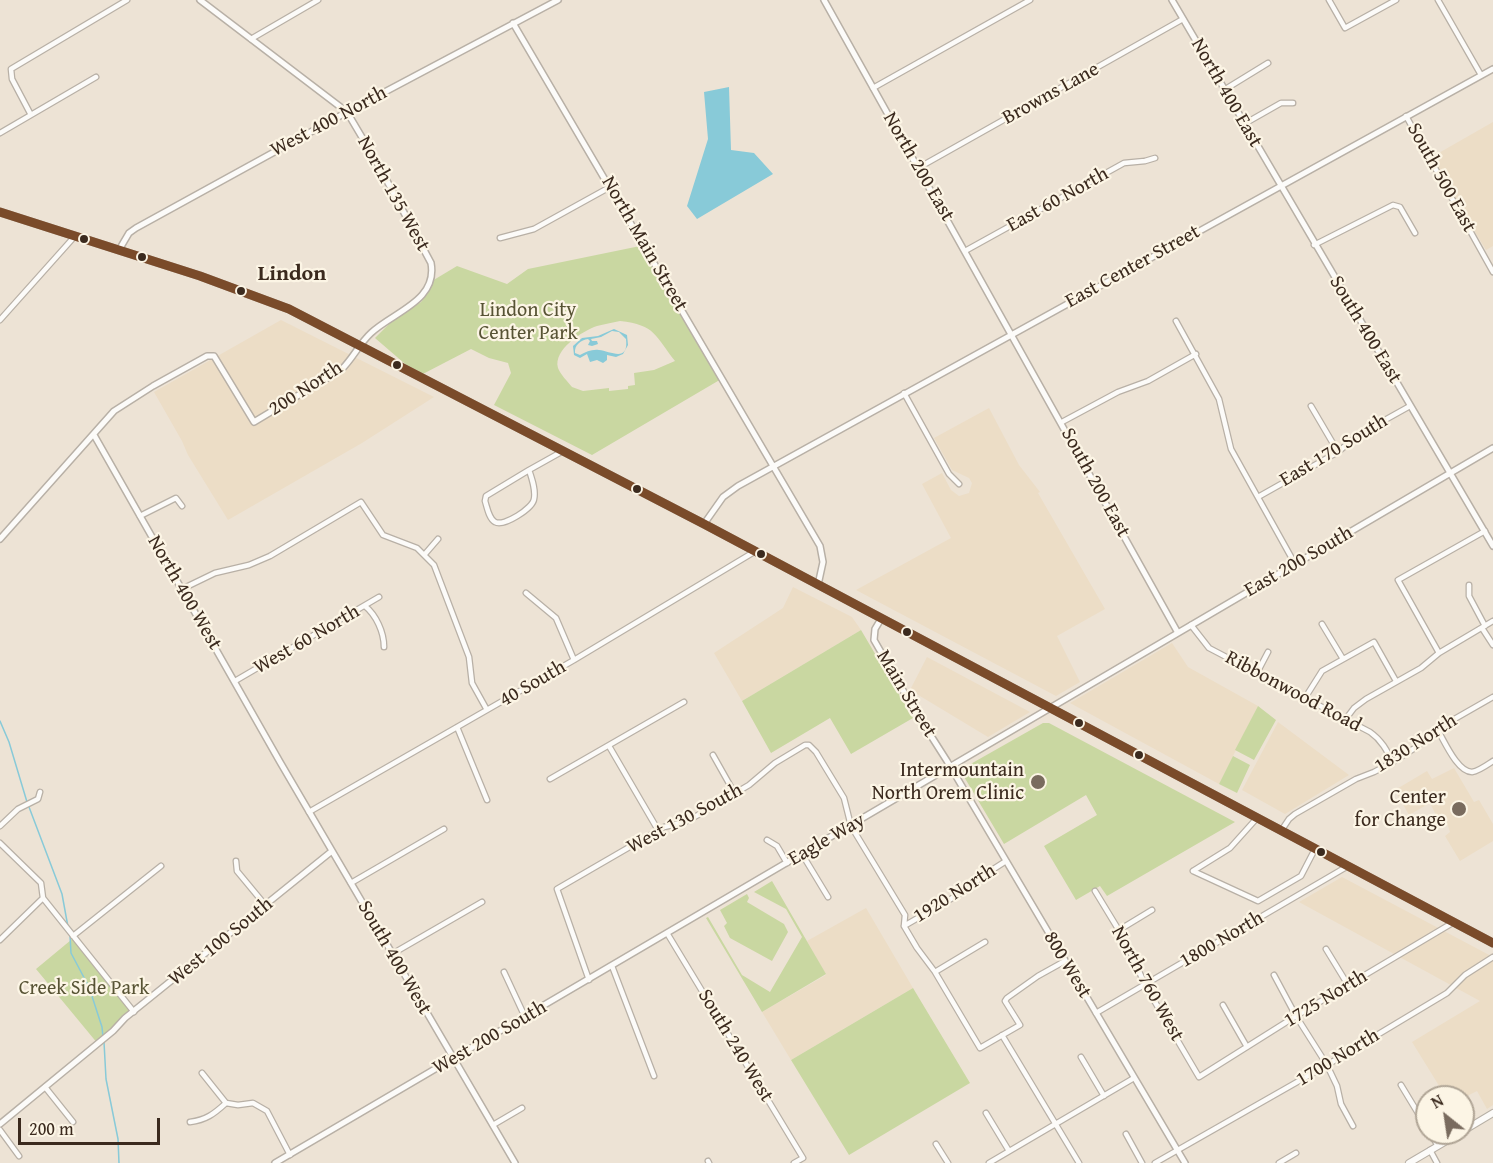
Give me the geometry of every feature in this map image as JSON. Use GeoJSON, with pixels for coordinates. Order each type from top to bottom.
{"type":"FeatureCollection","features":[{"type":"Feature","properties":{"kind":"main road"},"geometry":{"type":"LineString","coordinates":[[0,212],[200,276],[289,309],[704,524],[1493,943]]}},
{"type":"Feature","properties":{"kind":"main road"},"geometry":{"type":"LineString","coordinates":[[1475,1124],[1493,1113]]}},
{"type":"Feature","properties":{"kind":"main road"},"geometry":{"type":"LineString","coordinates":[[1409,1163],[1438,1146]]}},
{"type":"Feature","properties":{"kind":"street"},"geometry":{"type":"LineString","coordinates":[[31,115],[12,79],[11,69],[127,0]]}},
{"type":"Feature","properties":{"kind":"street"},"geometry":{"type":"LineString","coordinates":[[251,39],[318,0]]}},
{"type":"Feature","properties":{"kind":"street","name":"West 400 North"},"geometry":{"type":"LineString","coordinates":[[119,250],[129,233],[146,222],[347,111],[558,0]]}},
{"type":"Feature","properties":{"kind":"street","name":"North 200 East"},"geometry":{"type":"LineString","coordinates":[[824,0],[1011,335]]}},
{"type":"Feature","properties":{"kind":"street"},"geometry":{"type":"LineString","coordinates":[[873,88],[1030,0]]}},
{"type":"Feature","properties":{"kind":"street","name":"North 400 East"},"geometry":{"type":"LineString","coordinates":[[1172,0],[1280,186]]}},
{"type":"Feature","properties":{"kind":"street"},"geometry":{"type":"LineString","coordinates":[[1329,0],[1345,28],[1396,0]]}},
{"type":"Feature","properties":{"kind":"street"},"geometry":{"type":"LineString","coordinates":[[1438,0],[1481,75]]}},
{"type":"Feature","properties":{"kind":"street"},"geometry":{"type":"LineString","coordinates":[[204,1],[347,111]]}},
{"type":"Feature","properties":{"kind":"street","name":"Browns Lane"},"geometry":{"type":"LineString","coordinates":[[918,168],[1183,19]]}},
{"type":"Feature","properties":{"kind":"street","name":"North Main Street"},"geometry":{"type":"LineString","coordinates":[[513,23],[774,467]]}},
{"type":"Feature","properties":{"kind":"street"},"geometry":{"type":"LineString","coordinates":[[1224,90],[1268,63]]}},
{"type":"Feature","properties":{"kind":"street","name":"East Center Street"},"geometry":{"type":"LineString","coordinates":[[704,524],[723,497],[738,486],[1493,69]]}},
{"type":"Feature","properties":{"kind":"street"},"geometry":{"type":"LineString","coordinates":[[0,133],[96,77]]}},
{"type":"Feature","properties":{"kind":"street"},"geometry":{"type":"LineString","coordinates":[[1244,124],[1281,104],[1293,103]]}},
{"type":"Feature","properties":{"kind":"street","name":"North 135 West"},"geometry":{"type":"LineString","coordinates":[[347,111],[427,256],[431,267],[430,279]]}},
{"type":"Feature","properties":{"kind":"street","name":"South 500 East"},"geometry":{"type":"LineString","coordinates":[[1406,116],[1493,272]]}},
{"type":"Feature","properties":{"kind":"street","name":"East 60 North"},"geometry":{"type":"LineString","coordinates":[[965,251],[1124,163],[1145,162],[1155,158]]}},
{"type":"Feature","properties":{"kind":"street","name":"South 400 East"},"geometry":{"type":"LineString","coordinates":[[1280,186],[1493,546]]}},
{"type":"Feature","properties":{"kind":"street"},"geometry":{"type":"LineString","coordinates":[[500,238],[534,229],[610,187]]}},
{"type":"Feature","properties":{"kind":"street"},"geometry":{"type":"LineString","coordinates":[[1314,245],[1393,204],[1400,207],[1415,233]]}},
{"type":"Feature","properties":{"kind":"street"},"geometry":{"type":"LineString","coordinates":[[0,320],[75,236]]}},
{"type":"Feature","properties":{"kind":"street","name":"200 North"},"geometry":{"type":"LineString","coordinates":[[94,435],[114,411],[126,402],[207,356],[214,356],[254,422],[334,375],[353,358],[370,334],[419,300],[430,279]]}},
{"type":"Feature","properties":{"kind":"street"},"geometry":{"type":"LineString","coordinates":[[1176,321],[1219,399],[1231,449],[1295,564]]}},
{"type":"Feature","properties":{"kind":"street","name":"South 200 East"},"geometry":{"type":"LineString","coordinates":[[1011,335],[1062,422],[1178,633]]}},
{"type":"Feature","properties":{"kind":"street"},"geometry":{"type":"LineString","coordinates":[[1062,422],[1118,392],[1148,381],[1196,354]]}},
{"type":"Feature","properties":{"kind":"street"},"geometry":{"type":"LineString","coordinates":[[904,393],[949,474],[959,484]]}},
{"type":"Feature","properties":{"kind":"street"},"geometry":{"type":"LineString","coordinates":[[1311,406],[1338,452]]}},
{"type":"Feature","properties":{"kind":"street","name":"East 170 South"},"geometry":{"type":"LineString","coordinates":[[1257,497],[1338,452],[1358,435],[1410,406]]}},
{"type":"Feature","properties":{"kind":"street"},"geometry":{"type":"LineString","coordinates":[[0,539],[94,435]]}},
{"type":"Feature","properties":{"kind":"street","name":"North 400 West"},"geometry":{"type":"LineString","coordinates":[[94,435],[274,752]]}},
{"type":"Feature","properties":{"kind":"street","name":"East 200 South"},"geometry":{"type":"LineString","coordinates":[[950,767],[1493,448]]}},
{"type":"Feature","properties":{"kind":"street"},"geometry":{"type":"LineString","coordinates":[[529,470],[535,497],[531,506],[508,521],[495,522],[485,501],[486,496],[529,470],[563,451]]}},
{"type":"Feature","properties":{"kind":"street"},"geometry":{"type":"LineString","coordinates":[[774,467],[820,546],[823,562],[818,585]]}},
{"type":"Feature","properties":{"kind":"street"},"geometry":{"type":"LineString","coordinates":[[140,516],[176,498],[182,506]]}},
{"type":"Feature","properties":{"kind":"street"},"geometry":{"type":"LineString","coordinates":[[182,589],[215,573],[249,565],[270,556],[361,502],[383,534],[394,540],[410,544],[425,554],[434,565],[469,657],[472,683],[487,710]]}},
{"type":"Feature","properties":{"kind":"street"},"geometry":{"type":"LineString","coordinates":[[1439,653],[1398,580],[1485,531]]}},
{"type":"Feature","properties":{"kind":"street"},"geometry":{"type":"LineString","coordinates":[[425,554],[438,539]]}},
{"type":"Feature","properties":{"kind":"street","name":"40 South"},"geometry":{"type":"LineString","coordinates":[[309,812],[573,660],[754,552]]}},
{"type":"Feature","properties":{"kind":"street"},"geometry":{"type":"LineString","coordinates":[[1469,585],[1469,596],[1493,645]]}},
{"type":"Feature","properties":{"kind":"street"},"geometry":{"type":"LineString","coordinates":[[526,593],[556,618],[573,660]]}},
{"type":"Feature","properties":{"kind":"street","name":"West 60 North"},"geometry":{"type":"LineString","coordinates":[[235,681],[379,597]]}},
{"type":"Feature","properties":{"kind":"street"},"geometry":{"type":"LineString","coordinates":[[365,606],[371,610],[384,638],[384,646]]}},
{"type":"Feature","properties":{"kind":"street","name":"Main Street"},"geometry":{"type":"LineString","coordinates":[[881,619],[875,629],[874,640],[950,767]]}},
{"type":"Feature","properties":{"kind":"street"},"geometry":{"type":"LineString","coordinates":[[1345,720],[1358,704],[1421,668],[1439,653],[1493,621]]}},
{"type":"Feature","properties":{"kind":"street"},"geometry":{"type":"LineString","coordinates":[[1322,624],[1343,659]]}},
{"type":"Feature","properties":{"kind":"street","name":"Ribbonwood Road"},"geometry":{"type":"LineString","coordinates":[[1191,625],[1209,648],[1377,737],[1390,757],[1391,763]]}},
{"type":"Feature","properties":{"kind":"street"},"geometry":{"type":"LineString","coordinates":[[1305,698],[1322,671],[1374,642],[1396,681]]}},
{"type":"Feature","properties":{"kind":"street"},"geometry":{"type":"LineString","coordinates":[[1257,673],[1268,652]]}},
{"type":"Feature","properties":{"kind":"street","name":"1830 North"},"geometry":{"type":"LineString","coordinates":[[1281,831],[1288,819],[1295,814],[1356,779],[1391,763],[1418,747],[1437,729],[1493,697]]}},
{"type":"Feature","properties":{"kind":"street"},"geometry":{"type":"LineString","coordinates":[[550,779],[684,702]]}},
{"type":"Feature","properties":{"kind":"street"},"geometry":{"type":"LineString","coordinates":[[457,727],[487,800]]}},
{"type":"Feature","properties":{"kind":"street"},"geometry":{"type":"LineString","coordinates":[[1437,729],[1459,765],[1466,771],[1472,772],[1493,761]]}},
{"type":"Feature","properties":{"kind":"street","name":"West 130 South"},"geometry":{"type":"LineString","coordinates":[[589,980],[557,889],[658,830],[685,822],[735,794],[775,763],[805,745],[809,745],[816,752],[844,798],[851,826]]}},
{"type":"Feature","properties":{"kind":"street"},"geometry":{"type":"LineString","coordinates":[[609,746],[658,830]]}},
{"type":"Feature","properties":{"kind":"street","name":"South 400 West"},"geometry":{"type":"LineString","coordinates":[[274,752],[514,1163]]}},
{"type":"Feature","properties":{"kind":"street"},"geometry":{"type":"LineString","coordinates":[[713,755],[735,794]]}},
{"type":"Feature","properties":{"kind":"street","name":"Eagle Way"},"geometry":{"type":"LineString","coordinates":[[704,912],[950,767]]}},
{"type":"Feature","properties":{"kind":"street","name":"800 West"},"geometry":{"type":"LineString","coordinates":[[950,767],[1185,1163]]}},
{"type":"Feature","properties":{"kind":"street"},"geometry":{"type":"LineString","coordinates":[[0,826],[18,809],[38,799],[40,792]]}},
{"type":"Feature","properties":{"kind":"street"},"geometry":{"type":"LineString","coordinates":[[1257,818],[1230,848],[1193,871],[1258,901],[1301,876],[1315,849]]}},
{"type":"Feature","properties":{"kind":"street"},"geometry":{"type":"LineString","coordinates":[[851,826],[904,915],[904,926],[917,948],[936,972],[980,1048],[1020,1025],[1005,1001],[1007,998],[1038,976],[1065,961]]}},
{"type":"Feature","properties":{"kind":"street"},"geometry":{"type":"LineString","coordinates":[[351,883],[444,830]]}},
{"type":"Feature","properties":{"kind":"street"},"geometry":{"type":"LineString","coordinates":[[767,840],[777,846],[787,863]]}},
{"type":"Feature","properties":{"kind":"street"},"geometry":{"type":"LineString","coordinates":[[0,843],[41,884],[43,898],[134,1012]]}},
{"type":"Feature","properties":{"kind":"street","name":"West 100 South"},"geometry":{"type":"LineString","coordinates":[[0,1124],[332,851]]}},
{"type":"Feature","properties":{"kind":"street"},"geometry":{"type":"LineString","coordinates":[[802,855],[828,897]]}},
{"type":"Feature","properties":{"kind":"street"},"geometry":{"type":"LineString","coordinates":[[236,861],[237,871],[266,906]]}},
{"type":"Feature","properties":{"kind":"street","name":"1920 North"},"geometry":{"type":"LineString","coordinates":[[904,926],[968,889],[981,877],[1006,861]]}},
{"type":"Feature","properties":{"kind":"street"},"geometry":{"type":"LineString","coordinates":[[73,936],[161,866]]}},
{"type":"Feature","properties":{"kind":"street","name":"1800 North"},"geometry":{"type":"LineString","coordinates":[[1096,1013],[1348,866]]}},
{"type":"Feature","properties":{"kind":"street","name":"North 760 West"},"geometry":{"type":"LineString","coordinates":[[1095,891],[1126,942],[1145,985],[1199,1077]]}},
{"type":"Feature","properties":{"kind":"street"},"geometry":{"type":"LineString","coordinates":[[0,940],[43,898]]}},
{"type":"Feature","properties":{"kind":"street"},"geometry":{"type":"LineString","coordinates":[[392,954],[482,902]]}},
{"type":"Feature","properties":{"kind":"street"},"geometry":{"type":"LineString","coordinates":[[1119,930],[1152,910]]}},
{"type":"Feature","properties":{"kind":"street","name":"West 200 South"},"geometry":{"type":"LineString","coordinates":[[275,1163],[704,912]]}},
{"type":"Feature","properties":{"kind":"street","name":"1725 North"},"geometry":{"type":"LineString","coordinates":[[1199,1077],[1454,922]]}},
{"type":"Feature","properties":{"kind":"street","name":"South 240 West"},"geometry":{"type":"LineString","coordinates":[[667,933],[803,1158],[794,1163]]}},
{"type":"Feature","properties":{"kind":"street"},"geometry":{"type":"LineString","coordinates":[[936,972],[985,942]]}},
{"type":"Feature","properties":{"kind":"street"},"geometry":{"type":"LineString","coordinates":[[1326,949],[1348,985]]}},
{"type":"Feature","properties":{"kind":"street","name":"1700 North"},"geometry":{"type":"LineString","coordinates":[[1155,1163],[1327,1065],[1447,993],[1465,975],[1493,957]]}},
{"type":"Feature","properties":{"kind":"street"},"geometry":{"type":"LineString","coordinates":[[612,966],[654,1076]]}},
{"type":"Feature","properties":{"kind":"street"},"geometry":{"type":"LineString","coordinates":[[504,972],[525,1017]]}},
{"type":"Feature","properties":{"kind":"street"},"geometry":{"type":"LineString","coordinates":[[1274,975],[1296,1016],[1327,1065],[1337,1086],[1341,1104],[1353,1126]]}},
{"type":"Feature","properties":{"kind":"street"},"geometry":{"type":"LineString","coordinates":[[1223,1005],[1247,1047]]}},
{"type":"Feature","properties":{"kind":"street"},"geometry":{"type":"LineString","coordinates":[[1002,1035],[1079,1163]]}},
{"type":"Feature","properties":{"kind":"street"},"geometry":{"type":"LineString","coordinates":[[1081,1057],[1104,1096]]}},
{"type":"Feature","properties":{"kind":"street"},"geometry":{"type":"LineString","coordinates":[[202,1073],[226,1103],[238,1106],[252,1103],[267,1111],[290,1155]]}},
{"type":"Feature","properties":{"kind":"street"},"geometry":{"type":"LineString","coordinates":[[989,1163],[1134,1078]]}},
{"type":"Feature","properties":{"kind":"street"},"geometry":{"type":"LineString","coordinates":[[1401,1085],[1415,1108]]}},
{"type":"Feature","properties":{"kind":"street"},"geometry":{"type":"LineString","coordinates":[[45,1087],[73,1122]]}},
{"type":"Feature","properties":{"kind":"street"},"geometry":{"type":"LineString","coordinates":[[190,1122],[204,1120],[226,1103]]}},
{"type":"Feature","properties":{"kind":"street"},"geometry":{"type":"LineString","coordinates":[[492,1125],[522,1108]]}},
{"type":"Feature","properties":{"kind":"street"},"geometry":{"type":"LineString","coordinates":[[986,1113],[1009,1151]]}},
{"type":"Feature","properties":{"kind":"street"},"geometry":{"type":"LineString","coordinates":[[0,1130],[19,1156]]}},
{"type":"Feature","properties":{"kind":"street"},"geometry":{"type":"LineString","coordinates":[[1126,1134],[1142,1163]]}},
{"type":"Feature","properties":{"kind":"street"},"geometry":{"type":"LineString","coordinates":[[936,1144],[948,1163]]}},
{"type":"Feature","properties":{"kind":"street"},"geometry":{"type":"LineString","coordinates":[[1430,1150],[1437,1163]]}},
{"type":"Feature","properties":{"kind":"street"},"geometry":{"type":"LineString","coordinates":[[1279,1163],[1296,1153]]}},
{"type":"Feature","properties":{"kind":"shaded area"},"geometry":{"type":"Polygon","coordinates":[[[1493,122],[1493,246],[1486,250],[1430,158],[1493,122]]]}},
{"type":"Feature","properties":{"kind":"shaded area"},"geometry":{"type":"Polygon","coordinates":[[[281,320],[434,397],[362,443],[228,520],[188,455],[154,392],[281,320]]]}},
{"type":"Feature","properties":{"kind":"shaded area"},"geometry":{"type":"Polygon","coordinates":[[[989,408],[1019,465],[1040,492],[1038,493],[1105,609],[1057,636],[1080,682],[1056,696],[856,590],[951,538],[922,484],[942,473],[951,490],[959,496],[969,493],[972,483],[969,478],[952,470],[934,438],[989,408]]]}},
{"type":"Feature","properties":{"kind":"shaded area"},"geometry":{"type":"Polygon","coordinates":[[[793,587],[852,617],[861,630],[742,701],[714,653],[783,608],[793,587]]]}},
{"type":"Feature","properties":{"kind":"shaded area"},"geometry":{"type":"Polygon","coordinates":[[[1172,643],[1188,667],[1258,706],[1219,784],[1070,703],[1172,643]]]}},
{"type":"Feature","properties":{"kind":"shaded area"},"geometry":{"type":"Polygon","coordinates":[[[927,657],[1030,712],[988,737],[910,690],[927,657]]]}},
{"type":"Feature","properties":{"kind":"shaded area"},"geometry":{"type":"Polygon","coordinates":[[[1278,722],[1349,775],[1285,814],[1242,790],[1278,722]]]}},
{"type":"Feature","properties":{"kind":"shaded area","name":"Center for Change"},"geometry":{"type":"Polygon","coordinates":[[[1454,768],[1474,802],[1479,800],[1493,824],[1493,841],[1460,861],[1445,836],[1450,832],[1447,823],[1443,819],[1438,819],[1430,803],[1409,815],[1395,790],[1427,771],[1432,779],[1454,768]]]}},
{"type":"Feature","properties":{"kind":"shaded area"},"geometry":{"type":"Polygon","coordinates":[[[1342,877],[1493,957],[1493,1105],[1487,1109],[1477,1091],[1475,1092],[1475,1085],[1439,1085],[1412,1042],[1480,1001],[1299,902],[1342,877]]]}},
{"type":"Feature","properties":{"kind":"shaded area"},"geometry":{"type":"Polygon","coordinates":[[[866,908],[913,988],[791,1060],[762,1012],[826,975],[807,941],[866,908]]]}},
{"type":"Feature","properties":{"kind":"green space","name":"Lindon City Center Park"},"geometry":{"type":"Polygon","coordinates":[[[645,245],[723,378],[592,455],[494,405],[511,373],[508,363],[489,358],[471,349],[419,376],[375,338],[391,322],[421,302],[428,293],[432,281],[457,266],[507,284],[528,269],[645,245]],[[620,321],[597,326],[584,332],[564,348],[558,361],[558,368],[572,387],[583,391],[609,388],[609,391],[628,389],[628,386],[635,385],[634,373],[654,370],[675,361],[654,333],[641,325],[620,321]]]}},
{"type":"Feature","properties":{"kind":"green space"},"geometry":{"type":"Polygon","coordinates":[[[861,630],[913,718],[851,754],[830,718],[771,753],[742,701],[861,630]]]}},
{"type":"Feature","properties":{"kind":"green space"},"geometry":{"type":"Polygon","coordinates":[[[1258,706],[1276,720],[1254,760],[1235,750],[1258,706]]]}},
{"type":"Feature","properties":{"kind":"green space"},"geometry":{"type":"Polygon","coordinates":[[[1043,723],[1049,723],[1235,822],[1107,896],[1100,886],[1076,900],[1044,846],[1097,815],[1086,795],[1004,844],[960,770],[1043,723]]]}},
{"type":"Feature","properties":{"kind":"green space"},"geometry":{"type":"Polygon","coordinates":[[[1233,756],[1250,765],[1237,793],[1219,784],[1233,756]]]}},
{"type":"Feature","properties":{"kind":"green space"},"geometry":{"type":"Polygon","coordinates":[[[772,881],[826,974],[762,1012],[706,918],[708,917],[742,975],[770,992],[802,937],[786,909],[754,892],[772,881]]]}},
{"type":"Feature","properties":{"kind":"green space"},"geometry":{"type":"Polygon","coordinates":[[[747,894],[749,898],[747,902],[784,924],[788,932],[772,961],[730,938],[724,926],[727,923],[720,910],[747,894]]]}},
{"type":"Feature","properties":{"kind":"green space","name":"Creek Side Park"},"geometry":{"type":"Polygon","coordinates":[[[73,936],[134,1012],[98,1044],[36,969],[73,936]]]}},
{"type":"Feature","properties":{"kind":"green space"},"geometry":{"type":"Polygon","coordinates":[[[913,988],[970,1083],[849,1155],[791,1060],[913,988]]]}},
{"type":"Feature","properties":{"kind":"water"},"geometry":{"type":"Polygon","coordinates":[[[729,87],[731,150],[754,153],[773,174],[697,219],[687,206],[708,139],[704,92],[729,87]]]}},
{"type":"Feature","properties":{"kind":"water"},"geometry":{"type":"Polygon","coordinates":[[[614,329],[627,335],[628,345],[625,350],[626,339],[619,332],[612,331],[591,339],[597,341],[598,344],[592,346],[588,345],[590,341],[588,339],[583,340],[578,343],[575,350],[575,353],[580,355],[596,350],[618,354],[624,351],[623,354],[616,357],[607,355],[607,360],[603,363],[597,360],[590,362],[587,354],[580,358],[574,355],[573,346],[582,338],[598,336],[614,329]]]}},
{"type":"Feature","properties":{"kind":"waterway"},"geometry":{"type":"LineString","coordinates":[[0,721],[9,742],[27,802]]}},
{"type":"Feature","properties":{"kind":"waterway"},"geometry":{"type":"LineString","coordinates":[[29,807],[62,894],[68,927]]}},
{"type":"Feature","properties":{"kind":"waterway"},"geometry":{"type":"LineString","coordinates":[[70,935],[71,953],[89,987],[103,1037]]}},
{"type":"Feature","properties":{"kind":"waterway"},"geometry":{"type":"LineString","coordinates":[[104,1042],[106,1079],[118,1139],[119,1163]]}},
{"type":"Feature","properties":{"kind":"transit line"},"geometry":{"type":"LineString","coordinates":[[0,212],[200,276],[289,309],[704,524],[1493,943]]}},
{"type":"Feature","properties":{"kind":"place","name":"Intermountain North Orem Clinic"},"geometry":{"type":"Point","coordinates":[1038,782]}},
{"type":"Feature","properties":{"kind":"place","name":"Center for Change"},"geometry":{"type":"Point","coordinates":[1459,809]}},
{"type":"Feature","properties":{"kind":"district","name":"Lindon"},"geometry":{"type":"Point","coordinates":[292,274]}}]}
